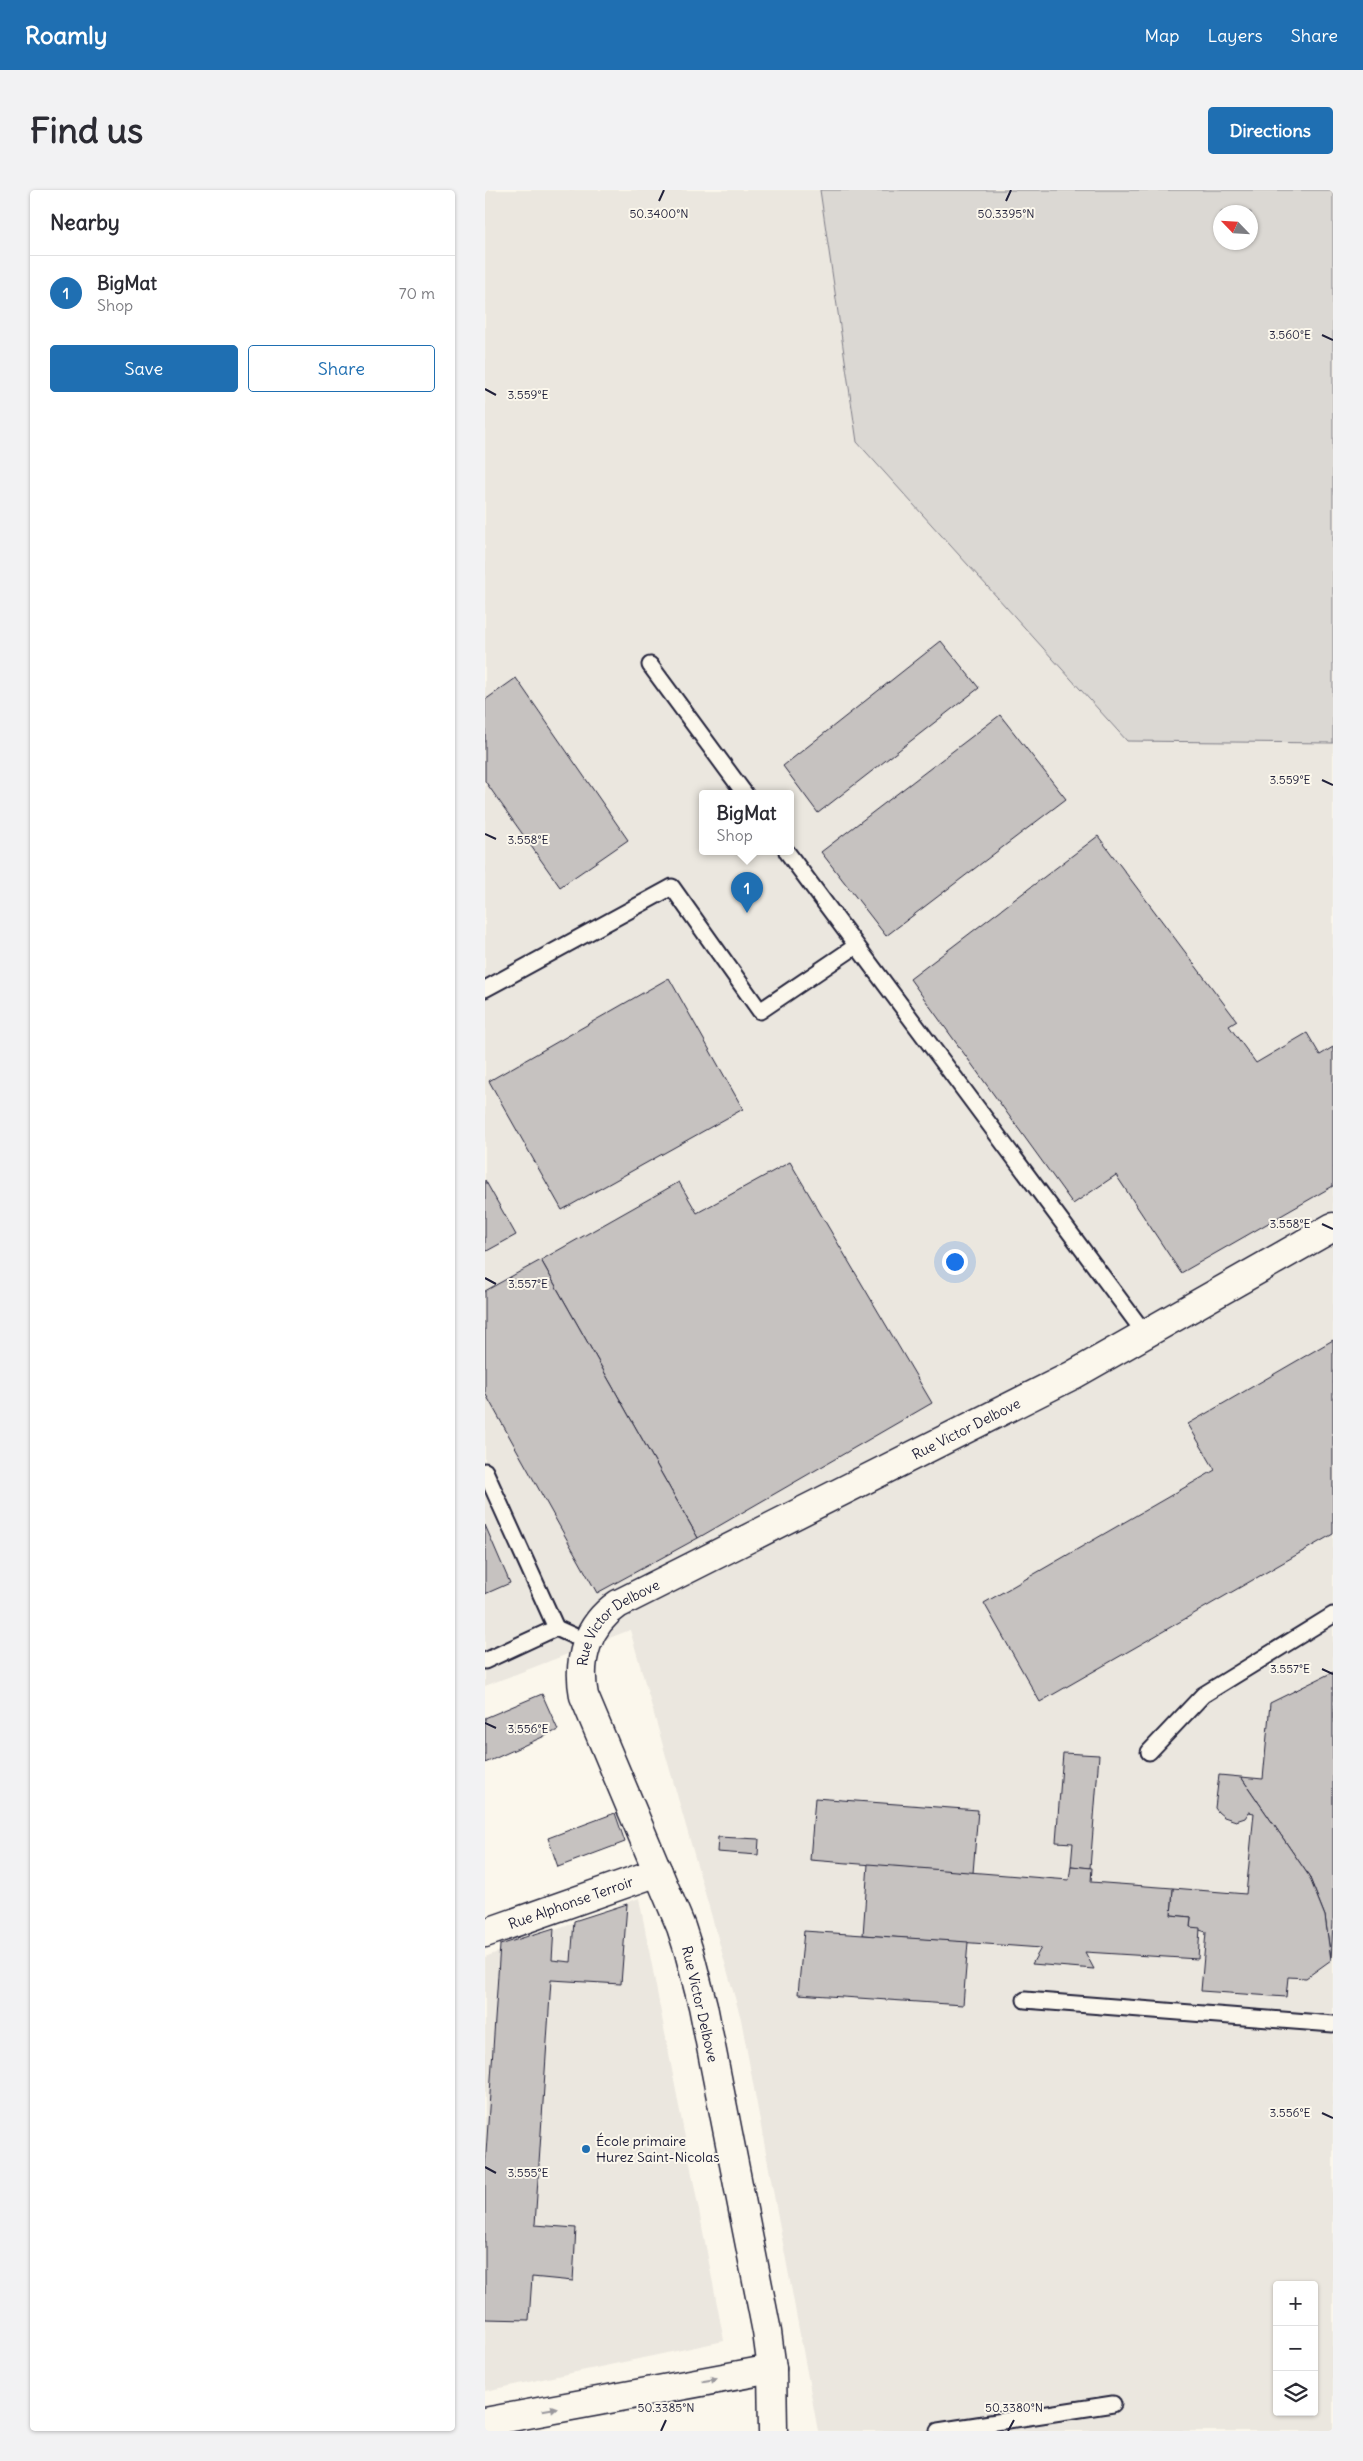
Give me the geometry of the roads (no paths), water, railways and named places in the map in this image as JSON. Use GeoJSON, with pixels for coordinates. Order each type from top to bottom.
{"type":"FeatureCollection","features":[{"type":"Feature","properties":{"kind":"street","name":"Rue Victor Delbove"},"geometry":{"type":"LineString","coordinates":[[773,2431],[772,2369],[767,2332],[703,2006],[681,1927],[584,1696],[581,1672],[587,1642],[599,1619],[618,1604],[1073,1375],[1333,1227]]}},
{"type":"Feature","properties":{"kind":"street","name":"Rue Alphonse Terroir"},"geometry":{"type":"LineString","coordinates":[[485,1933],[658,1872]]}},
{"type":"Feature","properties":{"kind":"street"},"geometry":{"type":"LineString","coordinates":[[485,2422],[525,2422],[772,2369]]}},
{"type":"Feature","properties":{"kind":"lane"},"geometry":{"type":"LineString","coordinates":[[650,665],[742,790]]}},
{"type":"Feature","properties":{"kind":"lane"},"geometry":{"type":"LineString","coordinates":[[789,855],[1146,1335]]}},
{"type":"Feature","properties":{"kind":"lane"},"geometry":{"type":"LineString","coordinates":[[485,989],[672,887],[760,1011],[856,946]]}},
{"type":"Feature","properties":{"kind":"lane"},"geometry":{"type":"LineString","coordinates":[[485,1471],[556,1628],[587,1642]]}},
{"type":"Feature","properties":{"kind":"lane"},"geometry":{"type":"LineString","coordinates":[[1149,1752],[1203,1695],[1333,1615]]}},
{"type":"Feature","properties":{"kind":"lane"},"geometry":{"type":"LineString","coordinates":[[485,1661],[556,1628]]}},
{"type":"Feature","properties":{"kind":"lane"},"geometry":{"type":"LineString","coordinates":[[1025,2000],[1333,2024]]}},
{"type":"Feature","properties":{"kind":"lane"},"geometry":{"type":"LineString","coordinates":[[938,2431],[1113,2404]]}},
{"type":"Feature","properties":{"kind":"place","name":"BigMat"},"geometry":{"type":"Point","coordinates":[747,913]}},
{"type":"Feature","properties":{"kind":"place","name":"École primaire Hurez Saint-Nicolas"},"geometry":{"type":"Point","coordinates":[586,2149]}}]}
